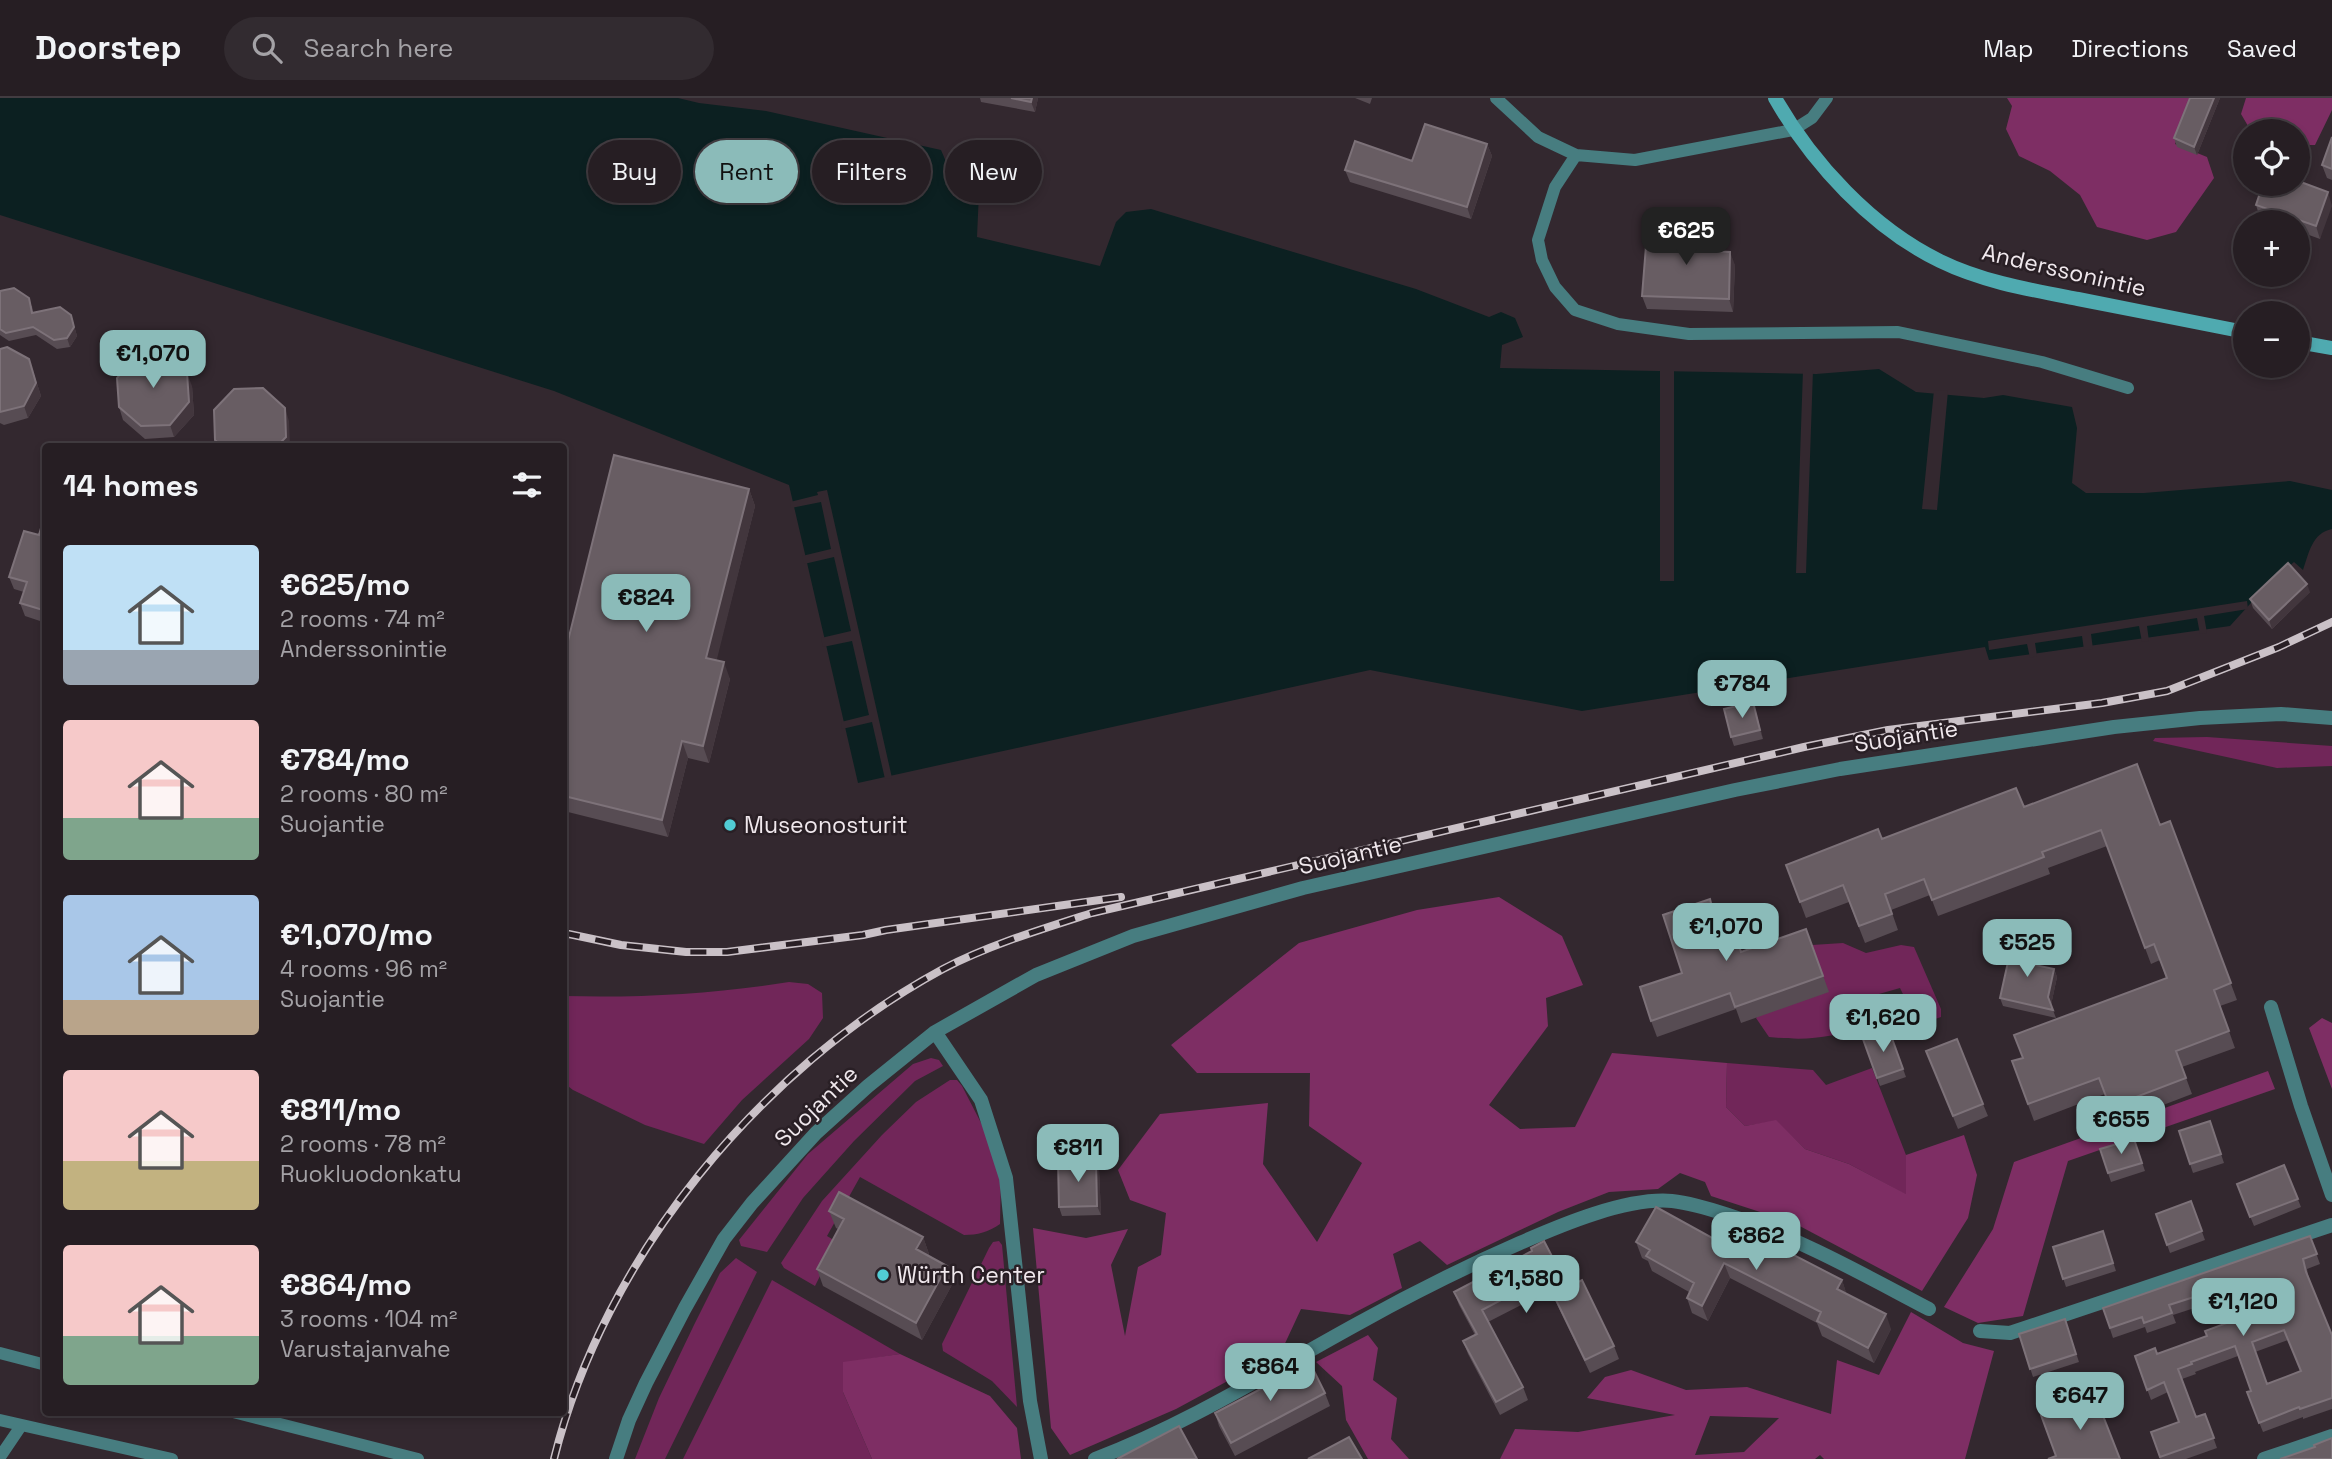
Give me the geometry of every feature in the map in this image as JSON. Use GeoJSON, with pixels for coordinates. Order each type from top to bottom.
{"type":"FeatureCollection","features":[{"type":"Feature","properties":{"kind":"main road","name":"Anderssonintie"},"geometry":{"type":"LineString","coordinates":[[1775,98],[1793,130],[1841,187],[1905,242],[1941,261],[1997,283],[2233,330]]}},
{"type":"Feature","properties":{"kind":"main road"},"geometry":{"type":"LineString","coordinates":[[2310,344],[2332,348]]}},
{"type":"Feature","properties":{"kind":"street","name":"Suojantie"},"geometry":{"type":"LineString","coordinates":[[616,1459],[629,1420],[646,1383],[724,1238],[752,1203],[816,1133],[868,1086],[935,1032],[1036,975],[1133,936],[1303,888],[1708,796],[1840,769],[2114,727],[2200,718],[2268,715],[2332,718]]}},
{"type":"Feature","properties":{"kind":"street"},"geometry":{"type":"LineString","coordinates":[[2271,1007],[2332,1195]]}},
{"type":"Feature","properties":{"kind":"street"},"geometry":{"type":"LineString","coordinates":[[935,1032],[981,1100],[1006,1178],[1030,1401],[1041,1459]]}},
{"type":"Feature","properties":{"kind":"street"},"geometry":{"type":"LineString","coordinates":[[1096,1459],[1126,1447],[1259,1380],[1360,1322],[1488,1257],[1568,1222],[1643,1202],[1658,1200],[1692,1204],[1790,1237],[1929,1309]]}},
{"type":"Feature","properties":{"kind":"street"},"geometry":{"type":"LineString","coordinates":[[1980,1331],[2010,1333],[2332,1225]]}},
{"type":"Feature","properties":{"kind":"street"},"geometry":{"type":"LineString","coordinates":[[2264,1459],[2332,1436]]}},
{"type":"Feature","properties":{"kind":"lane"},"geometry":{"type":"LineString","coordinates":[[1496,98],[1538,137],[1576,155],[1635,160],[1793,130],[1812,118],[1828,98]]}},
{"type":"Feature","properties":{"kind":"lane"},"geometry":{"type":"LineString","coordinates":[[1576,155],[1555,187],[1538,240],[1542,260],[1555,287],[1576,310],[1618,324],[1689,334],[1898,332],[2042,362],[2128,387]]}},
{"type":"Feature","properties":{"kind":"lane"},"geometry":{"type":"LineString","coordinates":[[0,1353],[42,1364]]}},
{"type":"Feature","properties":{"kind":"lane"},"geometry":{"type":"LineString","coordinates":[[249,1416],[418,1459]]}},
{"type":"Feature","properties":{"kind":"lane"},"geometry":{"type":"LineString","coordinates":[[0,1420],[172,1459]]}},
{"type":"Feature","properties":{"kind":"lane"},"geometry":{"type":"LineString","coordinates":[[0,1457],[21,1426]]}},
{"type":"Feature","properties":{"kind":"shaded area"},"geometry":{"type":"Polygon","coordinates":[[[0,98],[678,98],[766,111],[896,140],[812,140],[812,203],[931,203],[931,148],[941,150],[945,159],[945,203],[979,203],[977,237],[1100,266],[1116,222],[1126,212],[1151,209],[1416,289],[1489,317],[1501,312],[1515,318],[1523,337],[1502,345],[1500,368],[1816,374],[1879,369],[1916,392],[1984,398],[2003,395],[2072,407],[2077,428],[2072,483],[2086,493],[2144,493],[2290,481],[2332,490],[2332,529],[2316,539],[2303,570],[2294,562],[2270,582],[2230,626],[1989,660],[1985,647],[1582,711],[1370,670],[858,783],[789,485],[554,391],[0,215],[0,98]]]}},
{"type":"Feature","properties":{"kind":"shaded area"},"geometry":{"type":"Polygon","coordinates":[[[2007,98],[2194,98],[2175,144],[2207,157],[2214,178],[2176,232],[2147,240],[2097,227],[2080,195],[2050,171],[2019,156],[2006,129],[2012,106],[2007,98]]]}},
{"type":"Feature","properties":{"kind":"shaded area"},"geometry":{"type":"Polygon","coordinates":[[[2246,98],[2332,98],[2332,110],[2315,145],[2310,145],[2310,119],[2244,119],[2241,114],[2246,98]]]}},
{"type":"Feature","properties":{"kind":"shaded area"},"geometry":{"type":"Polygon","coordinates":[[[2207,737],[2332,746],[2332,766],[2277,768],[2153,741],[2155,738],[2207,737]]]}},
{"type":"Feature","properties":{"kind":"shaded area"},"geometry":{"type":"Polygon","coordinates":[[[1499,897],[1562,936],[1583,985],[1546,998],[1548,1026],[1489,1105],[1520,1129],[1575,1127],[1612,1053],[1727,1063],[1726,1107],[1745,1126],[1776,1120],[1805,1149],[1849,1164],[1906,1194],[1906,1155],[1964,1135],[1977,1175],[1968,1218],[1922,1291],[1794,1223],[1711,1196],[1705,1182],[1680,1173],[1658,1189],[1609,1192],[1558,1212],[1447,1265],[1420,1241],[1393,1254],[1402,1288],[1350,1315],[1301,1309],[1281,1352],[1176,1409],[1070,1455],[1051,1428],[1033,1228],[1086,1238],[1128,1229],[1111,1265],[1125,1336],[1138,1267],[1161,1255],[1166,1213],[1130,1200],[1118,1170],[1160,1114],[1268,1103],[1263,1164],[1317,1242],[1362,1163],[1309,1126],[1310,1073],[1197,1073],[1171,1045],[1299,943],[1417,910],[1499,897]]]}},
{"type":"Feature","properties":{"kind":"shaded area"},"geometry":{"type":"Polygon","coordinates":[[[1843,943],[1866,953],[1901,945],[1914,947],[1941,1009],[1941,1017],[1918,1025],[1900,988],[1858,1000],[1868,1025],[1819,1037],[1769,1037],[1756,1018],[1812,945],[1843,943]]]}},
{"type":"Feature","properties":{"kind":"shaded area"},"geometry":{"type":"Polygon","coordinates":[[[789,982],[808,984],[822,993],[823,1018],[809,1039],[742,1100],[704,1144],[645,1125],[567,1085],[567,996],[733,990],[789,982]]]}},
{"type":"Feature","properties":{"kind":"shaded area"},"geometry":{"type":"Polygon","coordinates":[[[2322,1018],[2332,1023],[2332,1089],[2309,1028],[2322,1018]]]}},
{"type":"Feature","properties":{"kind":"shaded area"},"geometry":{"type":"Polygon","coordinates":[[[931,1058],[939,1060],[943,1066],[915,1081],[854,1141],[803,1198],[767,1252],[741,1246],[739,1240],[808,1154],[913,1064],[931,1058]]]}},
{"type":"Feature","properties":{"kind":"shaded area"},"geometry":{"type":"Polygon","coordinates":[[[1727,1063],[1813,1070],[1826,1085],[1872,1068],[1906,1155],[1907,1195],[1849,1164],[1805,1149],[1776,1121],[1745,1126],[1726,1107],[1727,1063]]]}},
{"type":"Feature","properties":{"kind":"shaded area"},"geometry":{"type":"Polygon","coordinates":[[[2268,1071],[2275,1089],[2068,1161],[2023,1316],[1978,1323],[1944,1307],[1993,1229],[2014,1162],[2268,1071]]]}},
{"type":"Feature","properties":{"kind":"shaded area"},"geometry":{"type":"Polygon","coordinates":[[[950,1080],[957,1080],[962,1086],[996,1152],[1001,1170],[1000,1224],[983,1232],[964,1235],[860,1177],[827,1236],[837,1242],[815,1286],[784,1268],[781,1263],[822,1201],[916,1102],[950,1080]]]}},
{"type":"Feature","properties":{"kind":"shaded area"},"geometry":{"type":"Polygon","coordinates":[[[999,1241],[1002,1245],[1017,1407],[992,1381],[943,1351],[942,1344],[989,1248],[993,1242],[999,1241]]]}},
{"type":"Feature","properties":{"kind":"shaded area"},"geometry":{"type":"Polygon","coordinates":[[[736,1258],[757,1272],[665,1459],[635,1459],[659,1398],[720,1273],[736,1258]]]}},
{"type":"Feature","properties":{"kind":"shaded area"},"geometry":{"type":"Polygon","coordinates":[[[772,1280],[900,1354],[843,1363],[843,1392],[872,1459],[683,1459],[772,1280]]]}},
{"type":"Feature","properties":{"kind":"shaded area"},"geometry":{"type":"Polygon","coordinates":[[[1911,1312],[1963,1343],[1994,1351],[1965,1459],[1824,1459],[1820,1455],[1815,1459],[1500,1459],[1515,1429],[1578,1432],[1675,1415],[1587,1398],[1605,1377],[1631,1370],[1686,1390],[1747,1387],[1831,1414],[1837,1360],[1879,1375],[1911,1312]],[[1710,1416],[1695,1455],[1744,1452],[1779,1418],[1710,1416]]]}},
{"type":"Feature","properties":{"kind":"shaded area"},"geometry":{"type":"Polygon","coordinates":[[[1368,1335],[1378,1348],[1373,1380],[1397,1398],[1391,1439],[1409,1459],[1368,1459],[1346,1420],[1342,1386],[1316,1362],[1368,1335]]]}},
{"type":"Feature","properties":{"kind":"shaded area"},"geometry":{"type":"Polygon","coordinates":[[[900,1354],[990,1396],[1017,1428],[1021,1459],[872,1459],[843,1392],[843,1362],[900,1354]]]}},
{"type":"Feature","properties":{"kind":"pier"},"geometry":{"type":"Polygon","coordinates":[[[1660,366],[1674,366],[1674,581],[1660,581],[1660,366]]]}},
{"type":"Feature","properties":{"kind":"pier"},"geometry":{"type":"Polygon","coordinates":[[[1803,370],[1813,370],[1806,573],[1796,573],[1803,370]]]}},
{"type":"Feature","properties":{"kind":"pier"},"geometry":{"type":"Polygon","coordinates":[[[1934,390],[1948,391],[1937,510],[1922,509],[1934,390]]]}},
{"type":"Feature","properties":{"kind":"pier"},"geometry":{"type":"Polygon","coordinates":[[[827,490],[892,778],[885,779],[872,722],[842,729],[841,722],[869,715],[852,641],[823,647],[821,638],[851,631],[834,557],[804,564],[802,556],[831,549],[821,502],[791,508],[790,502],[827,490]]]}},
{"type":"Feature","properties":{"kind":"pier"},"geometry":{"type":"Polygon","coordinates":[[[2247,601],[2248,609],[2204,616],[2207,633],[2200,634],[2197,618],[2147,626],[2149,641],[2142,642],[2139,626],[2091,634],[2093,649],[2084,650],[2082,636],[2035,643],[2037,656],[2030,658],[2027,644],[1989,650],[1988,641],[2247,601]]]}},
{"type":"Feature","properties":{"kind":"building"},"geometry":{"type":"Polygon","coordinates":[[[1011,98],[1032,98],[1031,102],[1011,98]]]}},
{"type":"Feature","properties":{"kind":"building"},"geometry":{"type":"Polygon","coordinates":[[[2190,98],[2214,98],[2194,147],[2174,138],[2190,98]]]}},
{"type":"Feature","properties":{"kind":"building"},"geometry":{"type":"Polygon","coordinates":[[[1425,124],[1487,144],[1467,207],[1345,170],[1355,141],[1412,161],[1425,124]]]}},
{"type":"Feature","properties":{"kind":"building"},"geometry":{"type":"Polygon","coordinates":[[[2332,137],[2332,169],[2322,165],[2332,137]]]}},
{"type":"Feature","properties":{"kind":"building"},"geometry":{"type":"Polygon","coordinates":[[[2310,185],[2328,192],[2316,226],[2310,224],[2310,210],[2270,210],[2256,205],[2259,196],[2310,196],[2310,185]]]}},
{"type":"Feature","properties":{"kind":"building"},"geometry":{"type":"Polygon","coordinates":[[[1660,229],[1711,230],[1710,251],[1730,252],[1729,299],[1642,296],[1646,246],[1660,247],[1660,229]]]}},
{"type":"Feature","properties":{"kind":"building"},"geometry":{"type":"Polygon","coordinates":[[[14,288],[29,298],[32,313],[60,307],[71,315],[74,327],[67,338],[54,340],[33,327],[6,333],[0,329],[0,291],[14,288]]]}},
{"type":"Feature","properties":{"kind":"building"},"geometry":{"type":"Polygon","coordinates":[[[7,347],[29,359],[36,383],[24,406],[0,412],[0,349],[7,347]]]}},
{"type":"Feature","properties":{"kind":"building"},"geometry":{"type":"Polygon","coordinates":[[[165,354],[187,373],[189,402],[170,425],[141,426],[119,407],[117,378],[136,356],[165,354]]]}},
{"type":"Feature","properties":{"kind":"building"},"geometry":{"type":"Polygon","coordinates":[[[263,388],[285,408],[286,437],[280,443],[218,443],[215,440],[214,410],[234,389],[263,388]]]}},
{"type":"Feature","properties":{"kind":"building"},"geometry":{"type":"Polygon","coordinates":[[[614,455],[749,489],[706,658],[724,662],[703,746],[682,741],[662,820],[567,797],[567,645],[614,455]]]}},
{"type":"Feature","properties":{"kind":"building"},"geometry":{"type":"Polygon","coordinates":[[[42,524],[42,610],[20,603],[27,582],[9,577],[24,531],[39,535],[42,524]]]}},
{"type":"Feature","properties":{"kind":"building"},"geometry":{"type":"Polygon","coordinates":[[[2288,563],[2307,584],[2269,620],[2250,599],[2288,563]]]}},
{"type":"Feature","properties":{"kind":"building"},"geometry":{"type":"Polygon","coordinates":[[[1753,702],[1760,730],[1731,737],[1724,709],[1753,702]]]}},
{"type":"Feature","properties":{"kind":"building"},"geometry":{"type":"Polygon","coordinates":[[[2137,764],[2160,825],[2170,821],[2231,983],[2214,990],[2229,1031],[2176,1051],[2186,1078],[2110,1107],[2099,1078],[2028,1104],[2012,1061],[2023,1058],[2014,1035],[2167,978],[2154,944],[2145,948],[2101,830],[2042,852],[2044,857],[1932,900],[1924,879],[1885,894],[1892,914],[1859,926],[1843,885],[1800,902],[1786,865],[1878,829],[1882,839],[2016,788],[2024,807],[2137,764]]]}},
{"type":"Feature","properties":{"kind":"building"},"geometry":{"type":"Polygon","coordinates":[[[1710,899],[1713,911],[1726,907],[1741,952],[1806,929],[1823,976],[1735,1007],[1730,993],[1651,1021],[1640,987],[1682,973],[1663,915],[1710,899]]]}},
{"type":"Feature","properties":{"kind":"building"},"geometry":{"type":"Polygon","coordinates":[[[2012,944],[2039,950],[2035,965],[2054,969],[2048,997],[2053,1010],[2000,998],[2012,944]]]}},
{"type":"Feature","properties":{"kind":"building"},"geometry":{"type":"Polygon","coordinates":[[[1889,1030],[1903,1069],[1877,1078],[1863,1039],[1889,1030]]]}},
{"type":"Feature","properties":{"kind":"building"},"geometry":{"type":"Polygon","coordinates":[[[1957,1039],[1983,1104],[1953,1116],[1926,1051],[1957,1039]]]}},
{"type":"Feature","properties":{"kind":"building"},"geometry":{"type":"Polygon","coordinates":[[[2210,1121],[2221,1154],[2190,1164],[2179,1131],[2210,1121]]]}},
{"type":"Feature","properties":{"kind":"building"},"geometry":{"type":"Polygon","coordinates":[[[2134,1139],[2142,1163],[2108,1173],[2100,1149],[2134,1139]]]}},
{"type":"Feature","properties":{"kind":"building"},"geometry":{"type":"Polygon","coordinates":[[[1096,1160],[1097,1206],[1059,1207],[1058,1161],[1096,1160]]]}},
{"type":"Feature","properties":{"kind":"building"},"geometry":{"type":"Polygon","coordinates":[[[2284,1165],[2298,1199],[2250,1217],[2237,1184],[2284,1165]]]}},
{"type":"Feature","properties":{"kind":"building","name":"Würth Center"},"geometry":{"type":"Polygon","coordinates":[[[839,1192],[923,1237],[916,1249],[947,1266],[916,1323],[817,1269],[844,1219],[829,1211],[839,1192]]]}},
{"type":"Feature","properties":{"kind":"building"},"geometry":{"type":"Polygon","coordinates":[[[2191,1201],[2202,1231],[2167,1245],[2156,1214],[2191,1201]]]}},
{"type":"Feature","properties":{"kind":"building"},"geometry":{"type":"Polygon","coordinates":[[[1656,1207],[1723,1244],[1734,1224],[1842,1280],[1837,1289],[1886,1314],[1868,1348],[1817,1321],[1821,1312],[1724,1263],[1702,1306],[1687,1298],[1694,1283],[1646,1256],[1650,1250],[1636,1242],[1656,1207]]]}},
{"type":"Feature","properties":{"kind":"building"},"geometry":{"type":"Polygon","coordinates":[[[2103,1231],[2113,1263],[2063,1279],[2053,1247],[2103,1231]]]}},
{"type":"Feature","properties":{"kind":"building"},"geometry":{"type":"Polygon","coordinates":[[[2310,1236],[2317,1254],[2303,1259],[2332,1335],[2332,1398],[2300,1409],[2299,1407],[2259,1423],[2247,1392],[2251,1391],[2235,1346],[2178,1369],[2196,1417],[2205,1414],[2214,1438],[2160,1457],[2151,1432],[2179,1422],[2164,1382],[2147,1390],[2135,1356],[2155,1348],[2157,1354],[2207,1336],[2205,1331],[2227,1323],[2216,1290],[2169,1305],[2172,1313],[2144,1323],[2142,1317],[2110,1328],[2103,1308],[2310,1236]],[[2284,1330],[2252,1342],[2267,1384],[2301,1371],[2284,1330]]]}},
{"type":"Feature","properties":{"kind":"building"},"geometry":{"type":"Polygon","coordinates":[[[1544,1241],[1568,1287],[1582,1280],[1614,1346],[1585,1360],[1545,1277],[1482,1310],[1523,1387],[1496,1402],[1463,1341],[1477,1334],[1454,1292],[1532,1251],[1531,1248],[1544,1241]]]}},
{"type":"Feature","properties":{"kind":"building"},"geometry":{"type":"Polygon","coordinates":[[[2065,1319],[2076,1354],[2030,1369],[2019,1334],[2065,1319]]]}},
{"type":"Feature","properties":{"kind":"building"},"geometry":{"type":"Polygon","coordinates":[[[1310,1363],[1325,1393],[1231,1443],[1215,1413],[1310,1363]]]}},
{"type":"Feature","properties":{"kind":"building"},"geometry":{"type":"Polygon","coordinates":[[[2089,1396],[2090,1401],[2096,1398],[2120,1459],[2048,1459],[2056,1456],[2041,1415],[2089,1396]]]}},
{"type":"Feature","properties":{"kind":"building"},"geometry":{"type":"Polygon","coordinates":[[[1179,1426],[1197,1459],[1117,1459],[1179,1426]]]}},
{"type":"Feature","properties":{"kind":"building"},"geometry":{"type":"Polygon","coordinates":[[[1349,1437],[1362,1459],[1308,1459],[1349,1437]]]}},
{"type":"Feature","properties":{"kind":"building"},"geometry":{"type":"Polygon","coordinates":[[[2332,1438],[2332,1459],[2280,1459],[2315,1447],[2314,1445],[2332,1438]]]}},
{"type":"Feature","properties":{"kind":"railway"},"geometry":{"type":"LineString","coordinates":[[554,1459],[578,1384],[610,1311],[651,1241],[699,1175],[753,1114],[812,1059],[876,1010],[961,960],[1016,938],[1092,913],[1804,747],[1888,730],[2102,703],[2167,691],[2279,647],[2332,622]]}},
{"type":"Feature","properties":{"kind":"railway"},"geometry":{"type":"LineString","coordinates":[[567,934],[621,945],[686,952],[727,952],[1121,897]]}},
{"type":"Feature","properties":{"kind":"place","name":"Museonosturit"},"geometry":{"type":"Point","coordinates":[730,825]}},
{"type":"Feature","properties":{"kind":"place","name":"Würth Center"},"geometry":{"type":"Point","coordinates":[883,1275]}}]}
